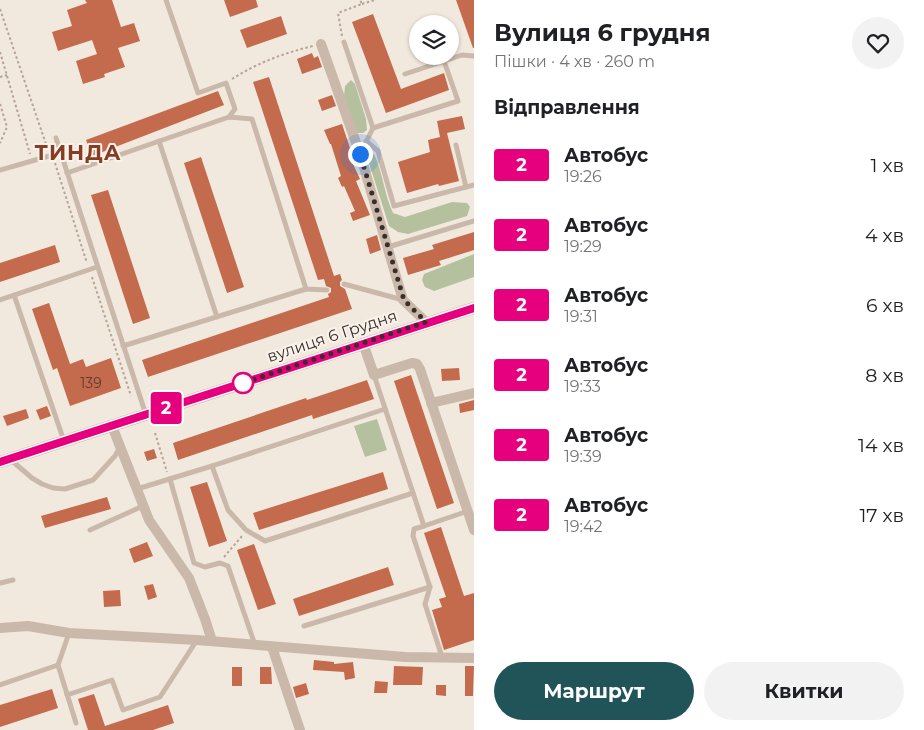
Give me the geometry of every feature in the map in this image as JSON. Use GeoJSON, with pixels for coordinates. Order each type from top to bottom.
{"type":"FeatureCollection","features":[{"type":"Feature","properties":{"kind":"street"},"geometry":{"type":"LineString","coordinates":[[322,44],[360,154],[404,300],[426,322]]}},
{"type":"Feature","properties":{"kind":"street","name":"вулиця 6 Грудня"},"geometry":{"type":"LineString","coordinates":[[5,460],[474,308]]}},
{"type":"Feature","properties":{"kind":"street"},"geometry":{"type":"LineString","coordinates":[[363,343],[374,375],[412,363],[417,364],[420,369],[474,530]]}},
{"type":"Feature","properties":{"kind":"street"},"geometry":{"type":"LineString","coordinates":[[431,403],[474,393]]}},
{"type":"Feature","properties":{"kind":"street"},"geometry":{"type":"LineString","coordinates":[[112,426],[149,520],[189,578],[212,641]]}},
{"type":"Feature","properties":{"kind":"street"},"geometry":{"type":"LineString","coordinates":[[0,628],[28,626],[69,633],[212,641],[405,657],[474,658]]}},
{"type":"Feature","properties":{"kind":"street"},"geometry":{"type":"LineString","coordinates":[[272,647],[300,730]]}},
{"type":"Feature","properties":{"kind":"lane"},"geometry":{"type":"LineString","coordinates":[[166,0],[198,93],[226,83],[235,109],[229,117]]}},
{"type":"Feature","properties":{"kind":"lane"},"geometry":{"type":"LineString","coordinates":[[344,42],[373,128]]}},
{"type":"Feature","properties":{"kind":"lane"},"geometry":{"type":"LineString","coordinates":[[459,55],[474,56]]}},
{"type":"Feature","properties":{"kind":"lane"},"geometry":{"type":"LineString","coordinates":[[405,74],[432,65]]}},
{"type":"Feature","properties":{"kind":"lane"},"geometry":{"type":"LineString","coordinates":[[360,154],[373,128],[458,101],[445,65]]}},
{"type":"Feature","properties":{"kind":"lane"},"geometry":{"type":"LineString","coordinates":[[67,173],[229,117],[252,119],[306,289]]}},
{"type":"Feature","properties":{"kind":"lane"},"geometry":{"type":"LineString","coordinates":[[56,138],[146,415]]}},
{"type":"Feature","properties":{"kind":"lane"},"geometry":{"type":"LineString","coordinates":[[159,141],[217,317]]}},
{"type":"Feature","properties":{"kind":"lane"},"geometry":{"type":"LineString","coordinates":[[366,141],[378,151],[394,206],[474,185]]}},
{"type":"Feature","properties":{"kind":"lane"},"geometry":{"type":"LineString","coordinates":[[456,145],[466,187]]}},
{"type":"Feature","properties":{"kind":"lane"},"geometry":{"type":"LineString","coordinates":[[0,170],[60,153]]}},
{"type":"Feature","properties":{"kind":"lane"},"geometry":{"type":"LineString","coordinates":[[388,247],[474,221]]}},
{"type":"Feature","properties":{"kind":"lane"},"geometry":{"type":"LineString","coordinates":[[0,300],[97,267]]}},
{"type":"Feature","properties":{"kind":"lane"},"geometry":{"type":"LineString","coordinates":[[344,284],[404,300]]}},
{"type":"Feature","properties":{"kind":"lane"},"geometry":{"type":"LineString","coordinates":[[123,346],[306,289],[327,290]]}},
{"type":"Feature","properties":{"kind":"lane"},"geometry":{"type":"LineString","coordinates":[[14,295],[64,441]]}},
{"type":"Feature","properties":{"kind":"lane"},"geometry":{"type":"LineString","coordinates":[[374,375],[424,526]]}},
{"type":"Feature","properties":{"kind":"lane"},"geometry":{"type":"LineString","coordinates":[[137,489],[385,409]]}},
{"type":"Feature","properties":{"kind":"lane"},"geometry":{"type":"LineString","coordinates":[[5,460],[42,484],[53,488],[65,489],[93,480],[115,456],[120,446]]}},
{"type":"Feature","properties":{"kind":"lane"},"geometry":{"type":"LineString","coordinates":[[212,466],[228,510],[246,530],[265,541],[413,493]]}},
{"type":"Feature","properties":{"kind":"lane"},"geometry":{"type":"LineString","coordinates":[[170,479],[194,562],[206,567],[220,562],[228,566],[255,645]]}},
{"type":"Feature","properties":{"kind":"lane"},"geometry":{"type":"LineString","coordinates":[[90,530],[143,506]]}},
{"type":"Feature","properties":{"kind":"lane"},"geometry":{"type":"LineString","coordinates":[[442,658],[425,604],[430,587],[412,536],[414,530],[468,511]]}},
{"type":"Feature","properties":{"kind":"lane"},"geometry":{"type":"LineString","coordinates":[[0,584],[13,580]]}},
{"type":"Feature","properties":{"kind":"lane"},"geometry":{"type":"LineString","coordinates":[[304,626],[430,587]]}},
{"type":"Feature","properties":{"kind":"lane"},"geometry":{"type":"LineString","coordinates":[[69,633],[58,665],[76,723]]}},
{"type":"Feature","properties":{"kind":"lane"},"geometry":{"type":"LineString","coordinates":[[68,695],[112,680],[123,710],[160,697],[197,640]]}},
{"type":"Feature","properties":{"kind":"lane"},"geometry":{"type":"LineString","coordinates":[[0,685],[58,665]]}},
{"type":"Feature","properties":{"kind":"path"},"geometry":{"type":"LineString","coordinates":[[360,0],[362,4]]}},
{"type":"Feature","properties":{"kind":"path"},"geometry":{"type":"LineString","coordinates":[[344,42],[338,14],[375,0]]}},
{"type":"Feature","properties":{"kind":"path"},"geometry":{"type":"LineString","coordinates":[[0,9],[48,150],[53,155],[131,396]]}},
{"type":"Feature","properties":{"kind":"path"},"geometry":{"type":"LineString","coordinates":[[226,83],[252,66],[296,50],[322,44]]}},
{"type":"Feature","properties":{"kind":"path"},"geometry":{"type":"LineString","coordinates":[[0,52],[32,161]]}},
{"type":"Feature","properties":{"kind":"path"},"geometry":{"type":"LineString","coordinates":[[0,77],[7,75]]}},
{"type":"Feature","properties":{"kind":"path"},"geometry":{"type":"LineString","coordinates":[[0,104],[7,127],[0,143]]}},
{"type":"Feature","properties":{"kind":"path"},"geometry":{"type":"LineString","coordinates":[[155,433],[170,479]]}},
{"type":"Feature","properties":{"kind":"path"},"geometry":{"type":"LineString","coordinates":[[220,562],[246,530]]}},
{"type":"Feature","properties":{"kind":"green space"},"geometry":{"type":"Polygon","coordinates":[[[351,80],[355,84],[366,119],[367,130],[363,133],[357,133],[344,96],[345,86],[351,80]]]}},
{"type":"Feature","properties":{"kind":"green space"},"geometry":{"type":"Polygon","coordinates":[[[374,154],[393,213],[405,217],[452,202],[467,203],[470,207],[467,216],[408,234],[398,232],[389,226],[369,163],[370,156],[374,154]]]}},
{"type":"Feature","properties":{"kind":"green space"},"geometry":{"type":"Polygon","coordinates":[[[474,254],[474,277],[434,291],[425,287],[422,280],[424,274],[474,254]]]}},
{"type":"Feature","properties":{"kind":"green space"},"geometry":{"type":"Polygon","coordinates":[[[377,419],[387,450],[365,457],[354,426],[377,419]]]}},
{"type":"Feature","properties":{"kind":"building"},"geometry":{"type":"Polygon","coordinates":[[[85,0],[112,0],[121,27],[134,23],[140,41],[118,48],[125,67],[104,74],[105,77],[83,84],[76,61],[97,54],[92,40],[58,51],[52,32],[72,26],[67,10],[87,3],[85,0]]]}},
{"type":"Feature","properties":{"kind":"building"},"geometry":{"type":"Polygon","coordinates":[[[224,0],[256,0],[258,7],[230,17],[224,0]]]}},
{"type":"Feature","properties":{"kind":"building"},"geometry":{"type":"Polygon","coordinates":[[[456,0],[474,0],[474,48],[473,48],[456,0]]]}},
{"type":"Feature","properties":{"kind":"building"},"geometry":{"type":"Polygon","coordinates":[[[373,14],[401,89],[444,73],[449,90],[386,113],[352,22],[373,14]]]}},
{"type":"Feature","properties":{"kind":"building"},"geometry":{"type":"Polygon","coordinates":[[[281,16],[287,34],[247,48],[240,30],[281,16]]]}},
{"type":"Feature","properties":{"kind":"building"},"geometry":{"type":"Polygon","coordinates":[[[312,53],[314,58],[318,56],[322,67],[302,74],[297,59],[312,53]]]}},
{"type":"Feature","properties":{"kind":"building"},"geometry":{"type":"Polygon","coordinates":[[[269,77],[334,276],[340,274],[342,280],[340,286],[345,289],[352,309],[148,377],[142,360],[329,297],[328,294],[331,292],[331,288],[326,286],[324,279],[318,280],[253,82],[269,77]]]}},
{"type":"Feature","properties":{"kind":"building"},"geometry":{"type":"Polygon","coordinates":[[[218,91],[224,105],[92,156],[86,140],[218,91]]]}},
{"type":"Feature","properties":{"kind":"building"},"geometry":{"type":"Polygon","coordinates":[[[332,95],[336,106],[322,111],[318,100],[332,95]]]}},
{"type":"Feature","properties":{"kind":"building"},"geometry":{"type":"Polygon","coordinates":[[[462,116],[465,129],[447,133],[459,181],[439,186],[438,184],[407,193],[398,162],[430,152],[428,140],[440,137],[437,121],[462,116]]]}},
{"type":"Feature","properties":{"kind":"building"},"geometry":{"type":"Polygon","coordinates":[[[342,124],[355,163],[353,164],[360,179],[356,181],[370,215],[353,221],[350,213],[355,211],[344,186],[342,187],[338,178],[341,176],[331,144],[324,130],[342,124]]]}},
{"type":"Feature","properties":{"kind":"building"},"geometry":{"type":"Polygon","coordinates":[[[201,157],[244,287],[227,293],[184,163],[201,157]]]}},
{"type":"Feature","properties":{"kind":"building"},"geometry":{"type":"Polygon","coordinates":[[[108,190],[150,318],[133,324],[91,195],[108,190]]]}},
{"type":"Feature","properties":{"kind":"building"},"geometry":{"type":"Polygon","coordinates":[[[474,232],[474,250],[439,261],[441,265],[408,275],[403,258],[434,249],[432,245],[474,232]]]}},
{"type":"Feature","properties":{"kind":"building"},"geometry":{"type":"Polygon","coordinates":[[[377,235],[381,250],[370,254],[366,239],[377,235]]]}},
{"type":"Feature","properties":{"kind":"building"},"geometry":{"type":"Polygon","coordinates":[[[55,245],[60,262],[0,282],[0,263],[55,245]]]}},
{"type":"Feature","properties":{"kind":"building"},"geometry":{"type":"Polygon","coordinates":[[[49,303],[70,364],[83,359],[86,367],[111,358],[121,388],[70,406],[57,368],[53,370],[32,309],[49,303]]]}},
{"type":"Feature","properties":{"kind":"building"},"geometry":{"type":"Polygon","coordinates":[[[459,368],[460,380],[442,381],[441,369],[459,368]]]}},
{"type":"Feature","properties":{"kind":"building"},"geometry":{"type":"Polygon","coordinates":[[[411,375],[454,503],[437,509],[394,381],[411,375]]]}},
{"type":"Feature","properties":{"kind":"building"},"geometry":{"type":"Polygon","coordinates":[[[367,380],[374,399],[313,419],[312,415],[178,460],[173,443],[306,398],[307,400],[367,380]]]}},
{"type":"Feature","properties":{"kind":"building"},"geometry":{"type":"Polygon","coordinates":[[[474,400],[474,410],[460,413],[459,404],[474,400]]]}},
{"type":"Feature","properties":{"kind":"building"},"geometry":{"type":"Polygon","coordinates":[[[47,406],[51,416],[40,420],[36,410],[47,406]]]}},
{"type":"Feature","properties":{"kind":"building"},"geometry":{"type":"Polygon","coordinates":[[[26,409],[29,418],[7,426],[3,416],[26,409]]]}},
{"type":"Feature","properties":{"kind":"building"},"geometry":{"type":"Polygon","coordinates":[[[154,449],[157,458],[147,461],[144,452],[154,449]]]}},
{"type":"Feature","properties":{"kind":"building"},"geometry":{"type":"Polygon","coordinates":[[[383,472],[388,489],[259,530],[253,513],[383,472]]]}},
{"type":"Feature","properties":{"kind":"building"},"geometry":{"type":"Polygon","coordinates":[[[207,482],[227,541],[209,547],[190,487],[207,482]]]}},
{"type":"Feature","properties":{"kind":"building"},"geometry":{"type":"Polygon","coordinates":[[[107,497],[111,509],[45,528],[41,516],[107,497]]]}},
{"type":"Feature","properties":{"kind":"building"},"geometry":{"type":"Polygon","coordinates":[[[441,527],[464,596],[474,593],[474,640],[444,650],[432,610],[442,607],[439,599],[446,597],[424,533],[441,527]]]}},
{"type":"Feature","properties":{"kind":"building"},"geometry":{"type":"Polygon","coordinates":[[[147,542],[153,556],[134,563],[129,549],[147,542]]]}},
{"type":"Feature","properties":{"kind":"building"},"geometry":{"type":"Polygon","coordinates":[[[254,544],[276,604],[258,610],[237,550],[254,544]]]}},
{"type":"Feature","properties":{"kind":"building"},"geometry":{"type":"Polygon","coordinates":[[[388,567],[394,585],[299,616],[293,599],[388,567]]]}},
{"type":"Feature","properties":{"kind":"building"},"geometry":{"type":"Polygon","coordinates":[[[153,584],[157,597],[148,600],[144,586],[153,584]]]}},
{"type":"Feature","properties":{"kind":"building"},"geometry":{"type":"Polygon","coordinates":[[[120,590],[121,606],[104,607],[103,591],[120,590]]]}},
{"type":"Feature","properties":{"kind":"building"},"geometry":{"type":"Polygon","coordinates":[[[314,660],[334,662],[334,664],[353,662],[355,678],[345,680],[344,672],[313,670],[314,660]]]}},
{"type":"Feature","properties":{"kind":"building"},"geometry":{"type":"Polygon","coordinates":[[[394,666],[423,667],[422,685],[393,685],[394,666]]]}},
{"type":"Feature","properties":{"kind":"building"},"geometry":{"type":"Polygon","coordinates":[[[465,666],[474,666],[473,696],[465,696],[465,666]]]}},
{"type":"Feature","properties":{"kind":"building"},"geometry":{"type":"Polygon","coordinates":[[[232,667],[242,667],[242,686],[232,686],[232,667]]]}},
{"type":"Feature","properties":{"kind":"building"},"geometry":{"type":"Polygon","coordinates":[[[260,667],[271,667],[272,684],[260,684],[260,667]]]}},
{"type":"Feature","properties":{"kind":"building"},"geometry":{"type":"Polygon","coordinates":[[[375,681],[388,682],[387,693],[374,693],[375,681]]]}},
{"type":"Feature","properties":{"kind":"building"},"geometry":{"type":"Polygon","coordinates":[[[306,683],[309,694],[296,698],[293,687],[306,683]]]}},
{"type":"Feature","properties":{"kind":"building"},"geometry":{"type":"Polygon","coordinates":[[[436,685],[446,685],[446,696],[436,695],[436,685]]]}},
{"type":"Feature","properties":{"kind":"building"},"geometry":{"type":"Polygon","coordinates":[[[52,689],[58,708],[0,727],[0,705],[52,689]]]}},
{"type":"Feature","properties":{"kind":"building"},"geometry":{"type":"Polygon","coordinates":[[[94,694],[105,726],[168,705],[174,723],[153,730],[88,730],[78,699],[94,694]]]}},
{"type":"Feature","properties":{"kind":"bus line","name":"2"},"geometry":{"type":"LineString","coordinates":[[0,462],[426,322],[474,308]]}},
{"type":"Feature","properties":{"kind":"district","name":"ТИНДА"},"geometry":{"type":"Point","coordinates":[78,152]}},
{"type":"Feature","properties":{"kind":"route"},"geometry":{"type":"LineString","coordinates":[[243,383],[240,384],[426,322],[404,300],[360,154]]}}]}
